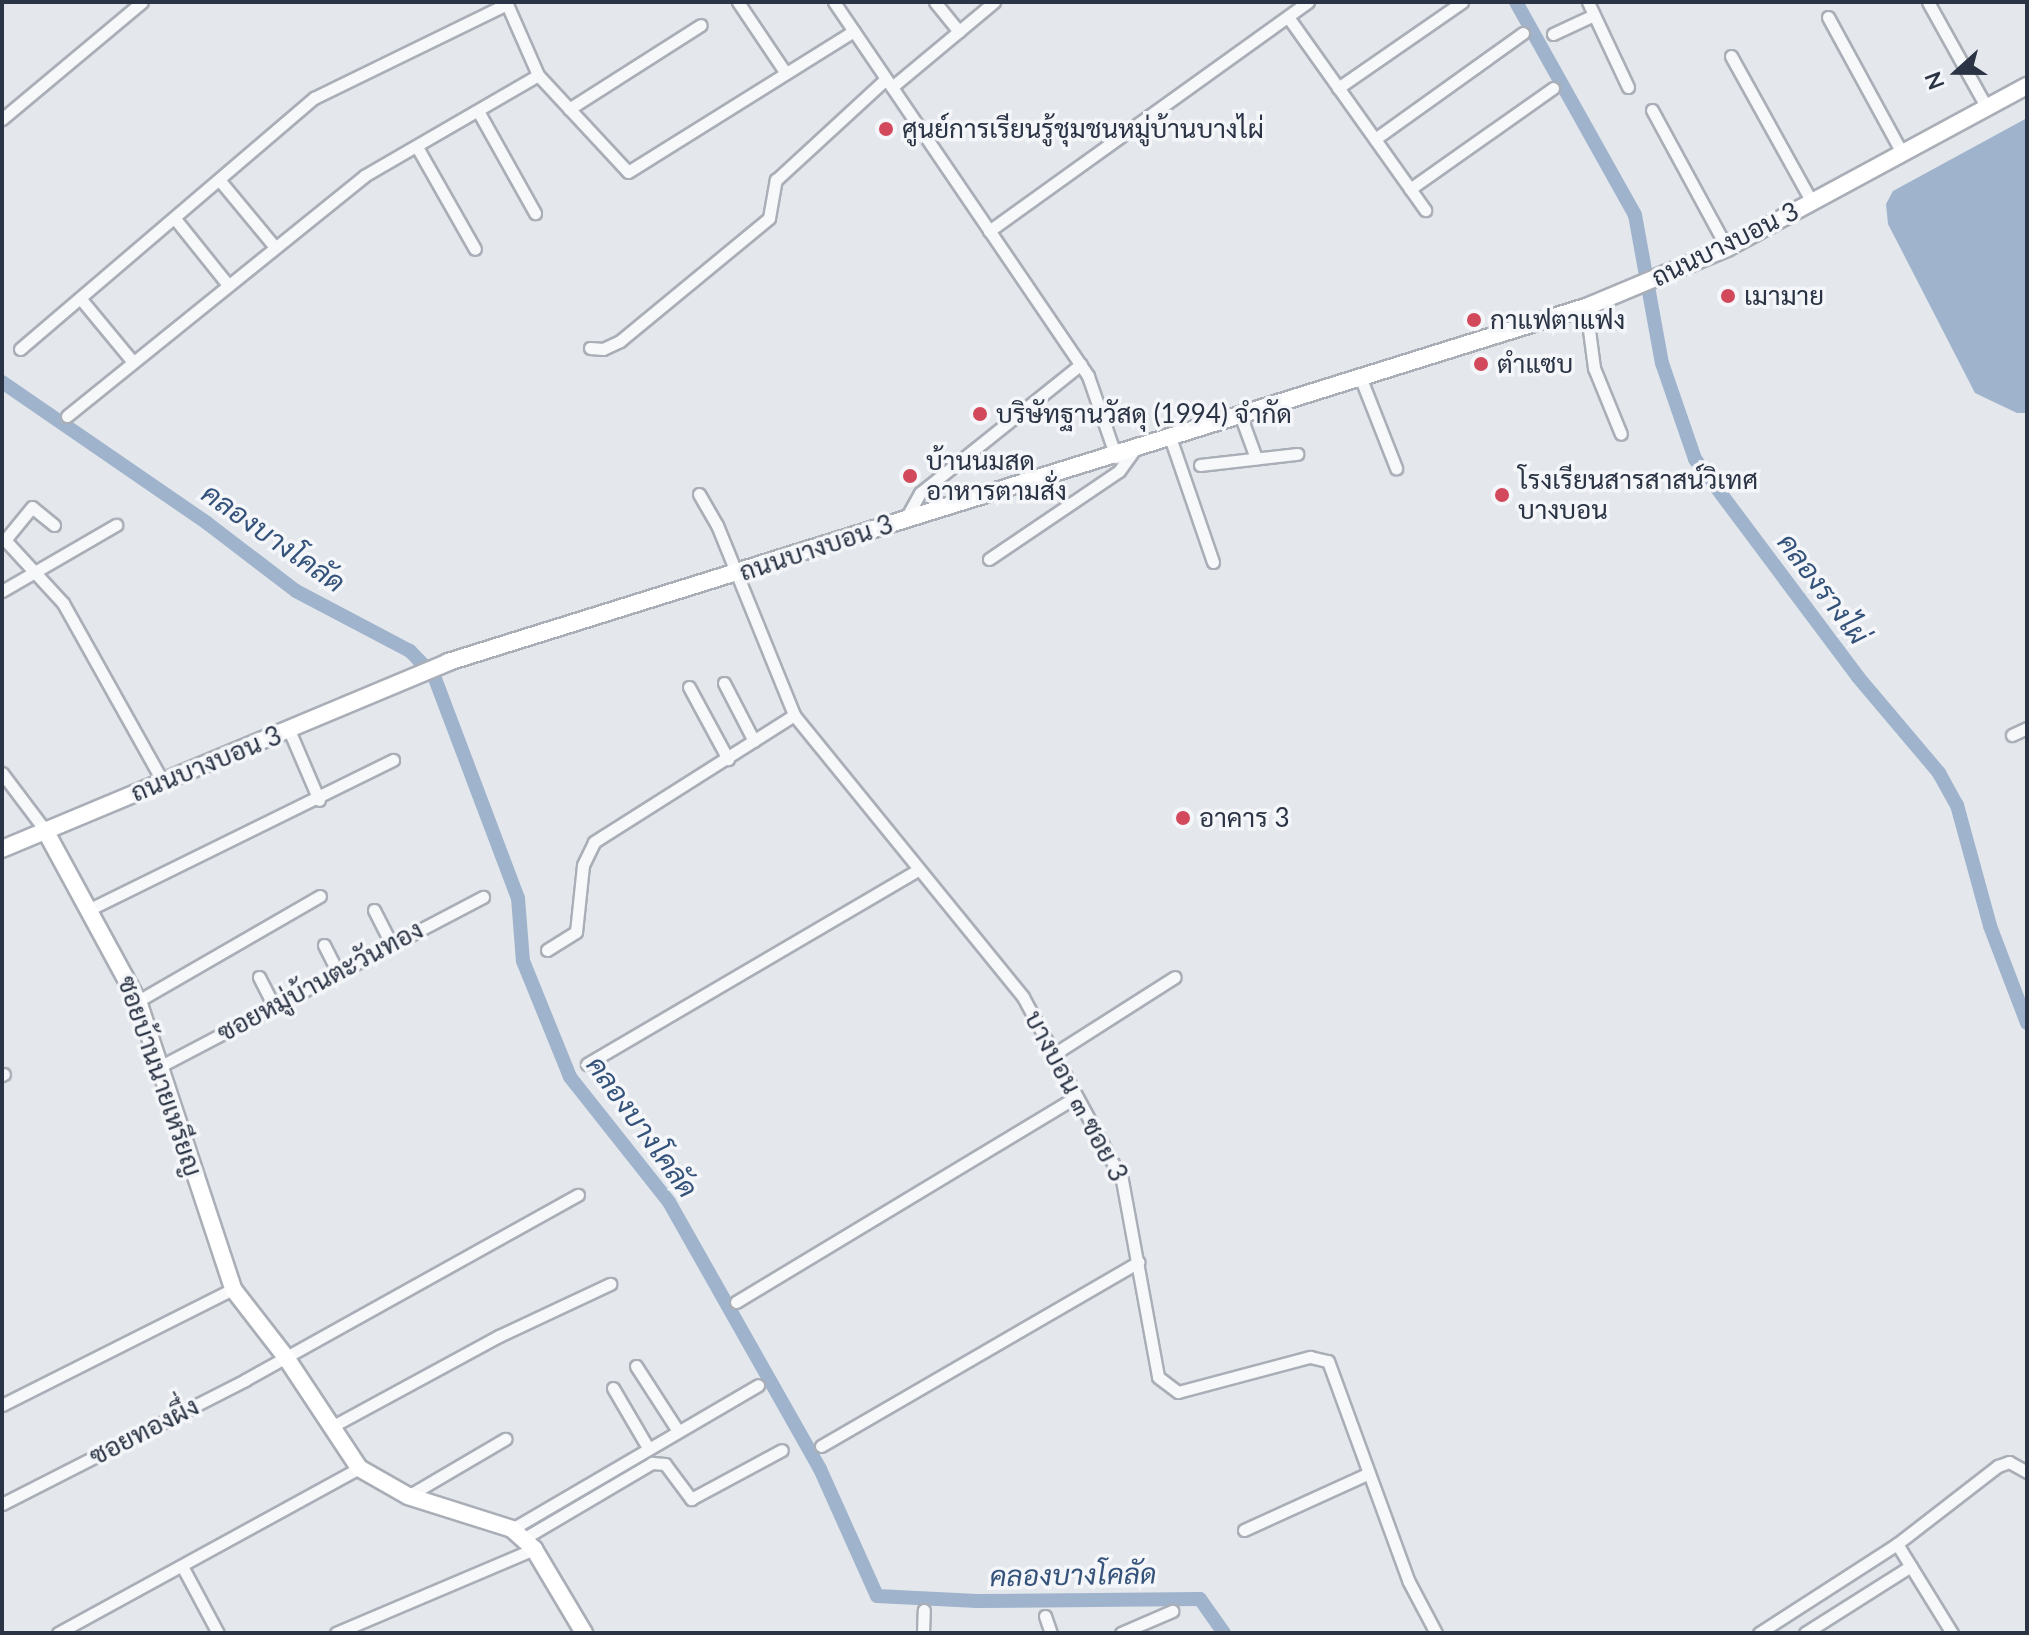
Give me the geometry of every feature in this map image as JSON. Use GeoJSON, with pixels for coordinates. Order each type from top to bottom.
{"type":"FeatureCollection","features":[{"type":"Feature","properties":{"kind":"main road","name":"ถนนบางบอน 3"},"geometry":{"type":"LineString","coordinates":[[2,849],[448,662],[1133,452],[1586,307],[1727,248],[2027,86]]}},
{"type":"Feature","properties":{"kind":"main road","name":"ซอยบ้านนายเหรียญ"},"geometry":{"type":"LineString","coordinates":[[45,830],[138,1001],[233,1289],[285,1356],[359,1468],[408,1496],[523,1539]]}},
{"type":"Feature","properties":{"kind":"main road"},"geometry":{"type":"LineString","coordinates":[[523,1539],[584,1633]]}},
{"type":"Feature","properties":{"kind":"street"},"geometry":{"type":"LineString","coordinates":[[738,2],[785,72]]}},
{"type":"Feature","properties":{"kind":"street"},"geometry":{"type":"LineString","coordinates":[[834,2],[1081,364],[1116,457]]}},
{"type":"Feature","properties":{"kind":"street"},"geometry":{"type":"LineString","coordinates":[[935,2],[959,32]]}},
{"type":"Feature","properties":{"kind":"street"},"geometry":{"type":"LineString","coordinates":[[590,348],[603,349],[620,341],[769,218],[776,180],[889,83],[994,2]]}},
{"type":"Feature","properties":{"kind":"street"},"geometry":{"type":"LineString","coordinates":[[989,231],[1308,2]]}},
{"type":"Feature","properties":{"kind":"street"},"geometry":{"type":"LineString","coordinates":[[1338,88],[1462,2]]}},
{"type":"Feature","properties":{"kind":"street"},"geometry":{"type":"LineString","coordinates":[[1588,2],[1628,87]]}},
{"type":"Feature","properties":{"kind":"street"},"geometry":{"type":"LineString","coordinates":[[1928,2],[1987,108]]}},
{"type":"Feature","properties":{"kind":"street"},"geometry":{"type":"LineString","coordinates":[[20,349],[221,182],[314,98],[507,3],[538,75],[633,172],[785,72],[854,31]]}},
{"type":"Feature","properties":{"kind":"street"},"geometry":{"type":"LineString","coordinates":[[2,119],[134,5]]}},
{"type":"Feature","properties":{"kind":"street"},"geometry":{"type":"LineString","coordinates":[[1553,34],[1594,15]]}},
{"type":"Feature","properties":{"kind":"street"},"geometry":{"type":"LineString","coordinates":[[1288,17],[1425,210]]}},
{"type":"Feature","properties":{"kind":"street"},"geometry":{"type":"LineString","coordinates":[[1828,17],[1902,153]]}},
{"type":"Feature","properties":{"kind":"street"},"geometry":{"type":"LineString","coordinates":[[569,109],[701,25]]}},
{"type":"Feature","properties":{"kind":"street"},"geometry":{"type":"LineString","coordinates":[[1375,139],[1523,33]]}},
{"type":"Feature","properties":{"kind":"street"},"geometry":{"type":"LineString","coordinates":[[1731,56],[1812,202]]}},
{"type":"Feature","properties":{"kind":"street"},"geometry":{"type":"LineString","coordinates":[[67,416],[364,176],[538,75]]}},
{"type":"Feature","properties":{"kind":"street"},"geometry":{"type":"LineString","coordinates":[[1410,189],[1553,88]]}},
{"type":"Feature","properties":{"kind":"street"},"geometry":{"type":"LineString","coordinates":[[1652,110],[1727,248]]}},
{"type":"Feature","properties":{"kind":"street"},"geometry":{"type":"LineString","coordinates":[[478,111],[535,213]]}},
{"type":"Feature","properties":{"kind":"street"},"geometry":{"type":"LineString","coordinates":[[417,147],[475,249]]}},
{"type":"Feature","properties":{"kind":"street"},"geometry":{"type":"LineString","coordinates":[[221,182],[275,247]]}},
{"type":"Feature","properties":{"kind":"street"},"geometry":{"type":"LineString","coordinates":[[176,220],[228,285]]}},
{"type":"Feature","properties":{"kind":"street"},"geometry":{"type":"LineString","coordinates":[[80,298],[133,362]]}},
{"type":"Feature","properties":{"kind":"street"},"geometry":{"type":"LineString","coordinates":[[1586,307],[1594,368],[1621,434]]}},
{"type":"Feature","properties":{"kind":"street"},"geometry":{"type":"LineString","coordinates":[[905,520],[920,493],[1081,364]]}},
{"type":"Feature","properties":{"kind":"street"},"geometry":{"type":"LineString","coordinates":[[1361,379],[1396,468]]}},
{"type":"Feature","properties":{"kind":"street"},"geometry":{"type":"LineString","coordinates":[[1241,417],[1256,458]]}},
{"type":"Feature","properties":{"kind":"street"},"geometry":{"type":"LineString","coordinates":[[1171,440],[1213,562]]}},
{"type":"Feature","properties":{"kind":"street"},"geometry":{"type":"LineString","coordinates":[[989,559],[1119,471],[1133,452]]}},
{"type":"Feature","properties":{"kind":"street"},"geometry":{"type":"LineString","coordinates":[[1200,465],[1297,454]]}},
{"type":"Feature","properties":{"kind":"street","name":"บางบอน ๓ ซอย 3"},"geometry":{"type":"LineString","coordinates":[[699,494],[717,525],[734,574],[794,715],[1023,997],[1126,1189],[1158,1377],[1165,1387],[1178,1392],[1323,1358],[1409,1582],[1436,1633]]}},
{"type":"Feature","properties":{"kind":"street"},"geometry":{"type":"LineString","coordinates":[[54,525],[32,507],[5,538],[39,572],[63,603],[163,782]]}},
{"type":"Feature","properties":{"kind":"street"},"geometry":{"type":"LineString","coordinates":[[2,591],[116,525]]}},
{"type":"Feature","properties":{"kind":"street"},"geometry":{"type":"LineString","coordinates":[[724,683],[754,741]]}},
{"type":"Feature","properties":{"kind":"street"},"geometry":{"type":"LineString","coordinates":[[689,687],[728,759]]}},
{"type":"Feature","properties":{"kind":"street"},"geometry":{"type":"LineString","coordinates":[[547,950],[576,932],[583,865],[594,842],[794,715]]}},
{"type":"Feature","properties":{"kind":"street"},"geometry":{"type":"LineString","coordinates":[[2012,735],[2027,728]]}},
{"type":"Feature","properties":{"kind":"street"},"geometry":{"type":"LineString","coordinates":[[289,730],[319,800]]}},
{"type":"Feature","properties":{"kind":"street"},"geometry":{"type":"LineString","coordinates":[[88,910],[319,800],[393,760]]}},
{"type":"Feature","properties":{"kind":"street"},"geometry":{"type":"LineString","coordinates":[[2,773],[45,830]]}},
{"type":"Feature","properties":{"kind":"street"},"geometry":{"type":"LineString","coordinates":[[587,1064],[918,870]]}},
{"type":"Feature","properties":{"kind":"street"},"geometry":{"type":"LineString","coordinates":[[138,1001],[320,896]]}},
{"type":"Feature","properties":{"kind":"street","name":"ซอยหมู่บ้านตะวันทอง"},"geometry":{"type":"LineString","coordinates":[[159,1067],[272,1003],[483,897]]}},
{"type":"Feature","properties":{"kind":"street"},"geometry":{"type":"LineString","coordinates":[[374,910],[391,943]]}},
{"type":"Feature","properties":{"kind":"street"},"geometry":{"type":"LineString","coordinates":[[324,945],[337,970]]}},
{"type":"Feature","properties":{"kind":"street"},"geometry":{"type":"LineString","coordinates":[[259,977],[272,1003]]}},
{"type":"Feature","properties":{"kind":"street"},"geometry":{"type":"LineString","coordinates":[[1054,1054],[1175,977]]}},
{"type":"Feature","properties":{"kind":"street"},"geometry":{"type":"LineString","coordinates":[[736,1302],[1076,1097]]}},
{"type":"Feature","properties":{"kind":"street","name":"ซอยทองผึ่ง"},"geometry":{"type":"LineString","coordinates":[[2,1504],[285,1356],[578,1195]]}},
{"type":"Feature","properties":{"kind":"street"},"geometry":{"type":"LineString","coordinates":[[821,1446],[1139,1262]]}},
{"type":"Feature","properties":{"kind":"street"},"geometry":{"type":"LineString","coordinates":[[333,1426],[499,1336],[610,1284]]}},
{"type":"Feature","properties":{"kind":"street"},"geometry":{"type":"LineString","coordinates":[[2,1405],[233,1289]]}},
{"type":"Feature","properties":{"kind":"street"},"geometry":{"type":"LineString","coordinates":[[636,1366],[678,1431]]}},
{"type":"Feature","properties":{"kind":"street"},"geometry":{"type":"LineString","coordinates":[[523,1539],[648,1448],[758,1385]]}},
{"type":"Feature","properties":{"kind":"street"},"geometry":{"type":"LineString","coordinates":[[613,1388],[648,1448]]}},
{"type":"Feature","properties":{"kind":"street"},"geometry":{"type":"LineString","coordinates":[[408,1496],[505,1439]]}},
{"type":"Feature","properties":{"kind":"street"},"geometry":{"type":"LineString","coordinates":[[336,1633],[523,1539],[652,1463],[665,1464],[691,1499],[782,1450]]}},
{"type":"Feature","properties":{"kind":"street"},"geometry":{"type":"LineString","coordinates":[[1759,1633],[1897,1544],[1998,1466],[2009,1462],[2027,1472]]}},
{"type":"Feature","properties":{"kind":"street"},"geometry":{"type":"LineString","coordinates":[[58,1633],[80,1628],[182,1566],[359,1468]]}},
{"type":"Feature","properties":{"kind":"street"},"geometry":{"type":"LineString","coordinates":[[1244,1530],[1369,1473]]}},
{"type":"Feature","properties":{"kind":"street"},"geometry":{"type":"LineString","coordinates":[[1897,1544],[1952,1633]]}},
{"type":"Feature","properties":{"kind":"street"},"geometry":{"type":"LineString","coordinates":[[182,1566],[218,1633]]}},
{"type":"Feature","properties":{"kind":"street"},"geometry":{"type":"LineString","coordinates":[[1805,1633],[1911,1566]]}},
{"type":"Feature","properties":{"kind":"street"},"geometry":{"type":"LineString","coordinates":[[923,1633],[924,1610]]}},
{"type":"Feature","properties":{"kind":"street"},"geometry":{"type":"LineString","coordinates":[[1121,1633],[1172,1611]]}},
{"type":"Feature","properties":{"kind":"street"},"geometry":{"type":"LineString","coordinates":[[1045,1616],[1051,1633]]}},
{"type":"Feature","properties":{"kind":"street"},"geometry":{"type":"LineString","coordinates":[[1823,1621],[1831,1633]]}},
{"type":"Feature","properties":{"kind":"water"},"geometry":{"type":"Polygon","coordinates":[[[2027,118],[2027,413],[2017,413],[1975,393],[1888,224],[1886,204],[1893,191],[2027,118]]]}},
{"type":"Feature","properties":{"kind":"waterway","name":"คลองรางไผ่"},"geometry":{"type":"LineString","coordinates":[[1516,2],[1635,215],[1662,363],[1695,459],[1858,677],[1939,773],[1957,805],[1990,926],[2027,1023]]}},
{"type":"Feature","properties":{"kind":"waterway","name":"คลองบางโคลัด"},"geometry":{"type":"LineString","coordinates":[[2,382],[207,523],[296,591],[410,651],[434,676],[518,898],[523,961],[570,1077],[669,1202],[820,1469],[877,1596],[977,1601],[1200,1599],[1224,1633]]}},
{"type":"Feature","properties":{"kind":"place","name":"ศูนย์การเรียนรู้ชุมชนหมู่บ้านบางไผ่"},"geometry":{"type":"Point","coordinates":[886,129]}},
{"type":"Feature","properties":{"kind":"place","name":"เมามาย"},"geometry":{"type":"Point","coordinates":[1728,296]}},
{"type":"Feature","properties":{"kind":"place","name":"กาแฟตาแฟง"},"geometry":{"type":"Point","coordinates":[1474,320]}},
{"type":"Feature","properties":{"kind":"place","name":"ตำแซบ"},"geometry":{"type":"Point","coordinates":[1481,364]}},
{"type":"Feature","properties":{"kind":"place","name":"บริษัทฐานวัสดุ (1994) จำกัด"},"geometry":{"type":"Point","coordinates":[980,414]}},
{"type":"Feature","properties":{"kind":"place","name":"บ้านนมสด อาหารตามสั่ง"},"geometry":{"type":"Point","coordinates":[910,476]}},
{"type":"Feature","properties":{"kind":"place","name":"โรงเรียนสารสาสน์วิเทศ บางบอน"},"geometry":{"type":"Point","coordinates":[1502,495]}},
{"type":"Feature","properties":{"kind":"place","name":"อาคาร 3"},"geometry":{"type":"Point","coordinates":[1183,818]}}]}
